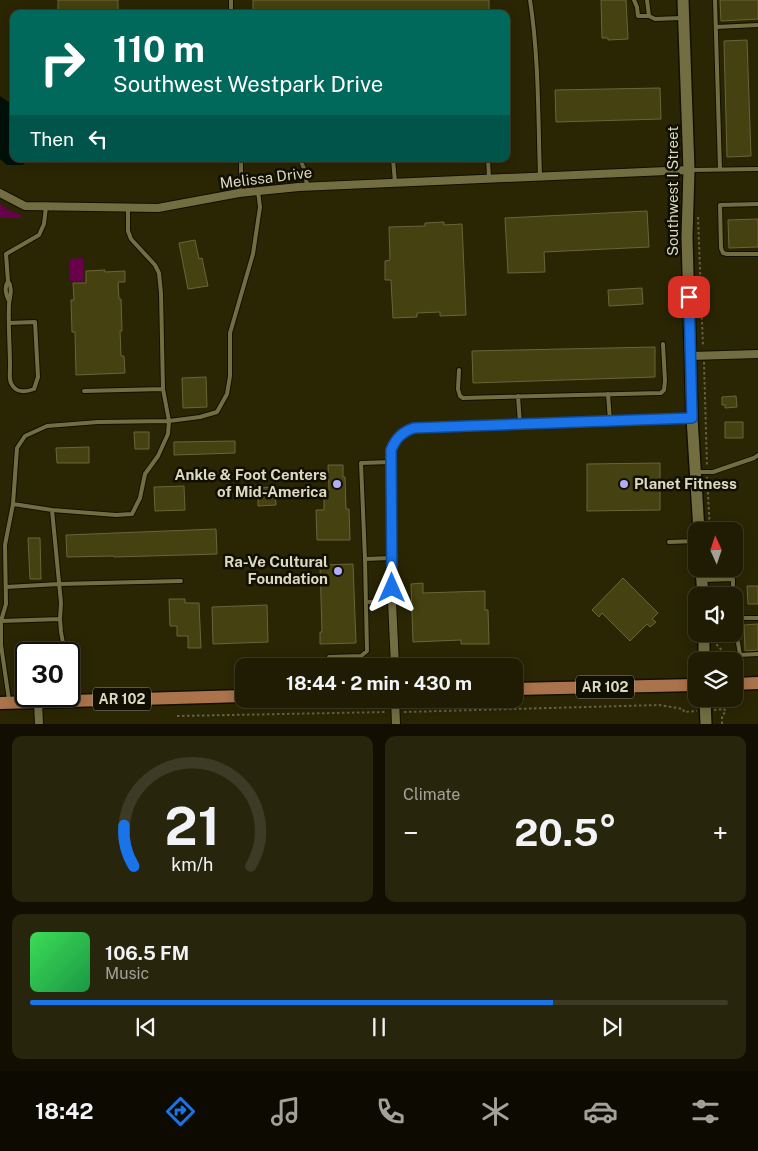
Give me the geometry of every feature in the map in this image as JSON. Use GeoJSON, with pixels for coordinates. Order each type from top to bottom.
{"type":"FeatureCollection","features":[{"type":"Feature","properties":{"kind":"main road","name":"Southwest I Street"},"geometry":{"type":"LineString","coordinates":[[683,0],[689,170],[687,237],[692,418],[701,472],[699,522]]}},
{"type":"Feature","properties":{"kind":"main road"},"geometry":{"type":"LineString","coordinates":[[743,684],[758,683]]}},
{"type":"Feature","properties":{"kind":"main road","name":"AR 102"},"geometry":{"type":"LineString","coordinates":[[523,689],[688,685]]}},
{"type":"Feature","properties":{"kind":"main road","name":"AR 102"},"geometry":{"type":"LineString","coordinates":[[80,699],[235,696]]}},
{"type":"Feature","properties":{"kind":"main road"},"geometry":{"type":"LineString","coordinates":[[706,707],[706,724]]}},
{"type":"Feature","properties":{"kind":"street","name":"Melissa Drive"},"geometry":{"type":"LineString","coordinates":[[0,193],[25,206],[158,208],[239,193],[308,186],[689,170]]}},
{"type":"Feature","properties":{"kind":"street"},"geometry":{"type":"LineString","coordinates":[[691,356],[758,354]]}},
{"type":"Feature","properties":{"kind":"street"},"geometry":{"type":"LineString","coordinates":[[395,658],[392,601],[391,450],[396,439],[404,432],[414,428],[692,418]]}},
{"type":"Feature","properties":{"kind":"street"},"geometry":{"type":"LineString","coordinates":[[38,707],[39,724]]}},
{"type":"Feature","properties":{"kind":"street"},"geometry":{"type":"LineString","coordinates":[[395,708],[396,724]]}},
{"type":"Feature","properties":{"kind":"lane"},"geometry":{"type":"LineString","coordinates":[[530,0],[534,22],[540,176]]}},
{"type":"Feature","properties":{"kind":"lane"},"geometry":{"type":"LineString","coordinates":[[634,0],[638,16],[649,16],[656,19],[683,18]]}},
{"type":"Feature","properties":{"kind":"lane"},"geometry":{"type":"LineString","coordinates":[[647,0],[649,16]]}},
{"type":"Feature","properties":{"kind":"lane"},"geometry":{"type":"LineString","coordinates":[[716,0],[720,169]]}},
{"type":"Feature","properties":{"kind":"lane"},"geometry":{"type":"LineString","coordinates":[[716,27],[758,25]]}},
{"type":"Feature","properties":{"kind":"lane"},"geometry":{"type":"LineString","coordinates":[[239,193],[241,162]]}},
{"type":"Feature","properties":{"kind":"lane"},"geometry":{"type":"LineString","coordinates":[[301,162],[308,186]]}},
{"type":"Feature","properties":{"kind":"lane"},"geometry":{"type":"LineString","coordinates":[[393,162],[395,182]]}},
{"type":"Feature","properties":{"kind":"lane"},"geometry":{"type":"LineString","coordinates":[[488,162],[489,178]]}},
{"type":"Feature","properties":{"kind":"lane"},"geometry":{"type":"LineString","coordinates":[[689,170],[758,169]]}},
{"type":"Feature","properties":{"kind":"lane"},"geometry":{"type":"LineString","coordinates":[[5,703],[1,621],[6,604],[5,545],[13,504],[17,448],[25,436],[46,426],[98,422],[169,421],[200,417],[216,412],[227,394],[230,376],[230,333],[253,254],[260,207],[258,191]]}},
{"type":"Feature","properties":{"kind":"lane"},"geometry":{"type":"LineString","coordinates":[[758,204],[720,205],[721,248],[723,253],[758,254]]}},
{"type":"Feature","properties":{"kind":"lane"},"geometry":{"type":"LineString","coordinates":[[0,258],[39,235],[44,224],[46,207]]}},
{"type":"Feature","properties":{"kind":"lane"},"geometry":{"type":"LineString","coordinates":[[13,504],[52,510],[116,515],[132,514],[140,498],[145,474],[158,456],[168,434],[169,421],[163,389],[159,273],[155,264],[131,239],[128,231],[128,207]]}},
{"type":"Feature","properties":{"kind":"lane"},"geometry":{"type":"LineString","coordinates":[[6,254],[11,382],[17,390],[25,392],[34,388],[38,378],[36,322],[9,323]]}},
{"type":"Feature","properties":{"kind":"lane"},"geometry":{"type":"LineString","coordinates":[[459,370],[458,389],[460,396],[463,398],[661,393],[664,390],[665,381],[663,344]]}},
{"type":"Feature","properties":{"kind":"lane"},"geometry":{"type":"LineString","coordinates":[[84,391],[163,389]]}},
{"type":"Feature","properties":{"kind":"lane"},"geometry":{"type":"LineString","coordinates":[[608,394],[610,421]]}},
{"type":"Feature","properties":{"kind":"lane"},"geometry":{"type":"LineString","coordinates":[[518,396],[520,424]]}},
{"type":"Feature","properties":{"kind":"lane"},"geometry":{"type":"LineString","coordinates":[[701,472],[713,472],[758,455]]}},
{"type":"Feature","properties":{"kind":"lane"},"geometry":{"type":"LineString","coordinates":[[329,657],[361,656],[367,651],[366,559],[361,463],[391,462]]}},
{"type":"Feature","properties":{"kind":"lane"},"geometry":{"type":"LineString","coordinates":[[52,510],[63,642]]}},
{"type":"Feature","properties":{"kind":"lane"},"geometry":{"type":"LineString","coordinates":[[669,542],[688,541]]}},
{"type":"Feature","properties":{"kind":"lane"},"geometry":{"type":"LineString","coordinates":[[366,559],[392,558]]}},
{"type":"Feature","properties":{"kind":"lane"},"geometry":{"type":"LineString","coordinates":[[727,578],[733,579],[733,587]]}},
{"type":"Feature","properties":{"kind":"lane"},"geometry":{"type":"LineString","coordinates":[[6,587],[181,581]]}},
{"type":"Feature","properties":{"kind":"lane"},"geometry":{"type":"LineString","coordinates":[[366,602],[392,601]]}},
{"type":"Feature","properties":{"kind":"lane"},"geometry":{"type":"LineString","coordinates":[[743,618],[756,618],[755,624]]}},
{"type":"Feature","properties":{"kind":"lane"},"geometry":{"type":"LineString","coordinates":[[1,621],[60,619]]}},
{"type":"Feature","properties":{"kind":"lane"},"geometry":{"type":"LineString","coordinates":[[738,642],[740,655],[757,653]]}},
{"type":"Feature","properties":{"kind":"path"},"geometry":{"type":"LineString","coordinates":[[698,218],[703,344]]}},
{"type":"Feature","properties":{"kind":"path"},"geometry":{"type":"LineString","coordinates":[[704,367],[701,472],[709,522]]}},
{"type":"Feature","properties":{"kind":"path"},"geometry":{"type":"LineString","coordinates":[[406,712],[659,704],[683,709],[684,712]]}},
{"type":"Feature","properties":{"kind":"path"},"geometry":{"type":"LineString","coordinates":[[722,724],[722,716],[726,711],[724,707]]}},
{"type":"Feature","properties":{"kind":"path"},"geometry":{"type":"LineString","coordinates":[[177,716],[385,712]]}},
{"type":"Feature","properties":{"kind":"shaded area"},"geometry":{"type":"Polygon","coordinates":[[[0,96],[10,103],[10,162],[26,162],[23,165],[7,165],[0,159],[0,96]]]}},
{"type":"Feature","properties":{"kind":"shaded area"},"geometry":{"type":"Polygon","coordinates":[[[0,204],[6,209],[21,215],[21,218],[0,218],[0,204]]]}},
{"type":"Feature","properties":{"kind":"shaded area"},"geometry":{"type":"Polygon","coordinates":[[[83,258],[84,281],[70,281],[69,259],[83,258]]]}},
{"type":"Feature","properties":{"kind":"building"},"geometry":{"type":"Polygon","coordinates":[[[58,0],[118,0],[118,10],[58,10],[58,0]]]}},
{"type":"Feature","properties":{"kind":"building"},"geometry":{"type":"Polygon","coordinates":[[[253,0],[489,0],[489,10],[253,10],[253,0]]]}},
{"type":"Feature","properties":{"kind":"building"},"geometry":{"type":"Polygon","coordinates":[[[601,0],[626,0],[628,39],[608,40],[608,38],[602,38],[601,0]]]}},
{"type":"Feature","properties":{"kind":"building"},"geometry":{"type":"Polygon","coordinates":[[[720,0],[758,0],[758,19],[721,21],[720,0]]]}},
{"type":"Feature","properties":{"kind":"building"},"geometry":{"type":"Polygon","coordinates":[[[747,40],[751,156],[727,157],[724,41],[747,40]]]}},
{"type":"Feature","properties":{"kind":"building"},"geometry":{"type":"Polygon","coordinates":[[[660,88],[661,119],[556,122],[555,90],[660,88]]]}},
{"type":"Feature","properties":{"kind":"building"},"geometry":{"type":"Polygon","coordinates":[[[647,211],[649,247],[544,252],[545,272],[508,273],[505,218],[647,211]]]}},
{"type":"Feature","properties":{"kind":"building"},"geometry":{"type":"Polygon","coordinates":[[[758,219],[758,247],[729,248],[728,220],[758,219]]]}},
{"type":"Feature","properties":{"kind":"building"},"geometry":{"type":"Polygon","coordinates":[[[444,222],[444,225],[462,224],[466,315],[440,316],[440,312],[417,313],[417,317],[393,318],[391,280],[385,280],[385,261],[390,260],[389,227],[425,226],[425,223],[444,222]]]}},
{"type":"Feature","properties":{"kind":"building"},"geometry":{"type":"Polygon","coordinates":[[[195,240],[199,259],[202,258],[208,286],[188,289],[179,243],[195,240]]]}},
{"type":"Feature","properties":{"kind":"building"},"geometry":{"type":"Polygon","coordinates":[[[105,270],[105,272],[125,271],[125,282],[118,282],[119,299],[121,299],[121,356],[124,356],[125,373],[76,375],[75,332],[72,332],[71,300],[74,300],[73,283],[86,283],[86,271],[105,270]]]}},
{"type":"Feature","properties":{"kind":"building"},"geometry":{"type":"Polygon","coordinates":[[[642,288],[643,304],[609,306],[608,290],[642,288]]]}},
{"type":"Feature","properties":{"kind":"building"},"geometry":{"type":"Polygon","coordinates":[[[655,347],[655,377],[473,383],[472,351],[655,347]]]}},
{"type":"Feature","properties":{"kind":"building"},"geometry":{"type":"Polygon","coordinates":[[[206,377],[207,407],[183,408],[182,378],[206,377]]]}},
{"type":"Feature","properties":{"kind":"building"},"geometry":{"type":"Polygon","coordinates":[[[736,396],[737,407],[725,408],[725,405],[722,405],[722,397],[736,396]]]}},
{"type":"Feature","properties":{"kind":"building"},"geometry":{"type":"Polygon","coordinates":[[[725,422],[743,422],[743,438],[725,438],[725,422]]]}},
{"type":"Feature","properties":{"kind":"building"},"geometry":{"type":"Polygon","coordinates":[[[134,432],[149,432],[149,449],[135,449],[134,432]]]}},
{"type":"Feature","properties":{"kind":"building"},"geometry":{"type":"Polygon","coordinates":[[[235,441],[235,453],[174,455],[174,442],[235,441]]]}},
{"type":"Feature","properties":{"kind":"building"},"geometry":{"type":"Polygon","coordinates":[[[89,447],[89,463],[57,463],[56,448],[89,447]]]}},
{"type":"Feature","properties":{"kind":"building"},"geometry":{"type":"Polygon","coordinates":[[[660,463],[660,510],[587,511],[587,464],[660,463]]]}},
{"type":"Feature","properties":{"kind":"building"},"geometry":{"type":"Polygon","coordinates":[[[328,465],[343,465],[346,509],[349,509],[350,540],[317,540],[316,510],[324,510],[324,490],[329,490],[328,465]]]}},
{"type":"Feature","properties":{"kind":"building"},"geometry":{"type":"Polygon","coordinates":[[[184,486],[185,510],[155,511],[154,487],[184,486]]]}},
{"type":"Feature","properties":{"kind":"building"},"geometry":{"type":"Polygon","coordinates":[[[275,487],[276,505],[258,506],[258,488],[275,487]]]}},
{"type":"Feature","properties":{"kind":"building"},"geometry":{"type":"Polygon","coordinates":[[[216,529],[217,554],[67,557],[66,535],[216,529]]]}},
{"type":"Feature","properties":{"kind":"building"},"geometry":{"type":"Polygon","coordinates":[[[28,538],[40,538],[41,579],[30,579],[28,538]]]}},
{"type":"Feature","properties":{"kind":"building"},"geometry":{"type":"Polygon","coordinates":[[[353,564],[356,643],[320,644],[320,632],[322,632],[320,565],[353,564]]]}},
{"type":"Feature","properties":{"kind":"building"},"geometry":{"type":"Polygon","coordinates":[[[623,578],[658,613],[652,619],[656,622],[650,627],[647,624],[630,641],[602,613],[599,617],[592,610],[623,578]]]}},
{"type":"Feature","properties":{"kind":"building"},"geometry":{"type":"Polygon","coordinates":[[[423,583],[423,593],[485,591],[485,610],[488,610],[489,644],[461,644],[461,640],[413,642],[411,584],[423,583]]]}},
{"type":"Feature","properties":{"kind":"building"},"geometry":{"type":"Polygon","coordinates":[[[747,586],[758,586],[758,604],[748,604],[747,586]]]}},
{"type":"Feature","properties":{"kind":"building"},"geometry":{"type":"Polygon","coordinates":[[[169,599],[185,599],[185,603],[199,603],[201,648],[188,648],[188,636],[177,636],[177,626],[170,626],[169,599]]]}},
{"type":"Feature","properties":{"kind":"building"},"geometry":{"type":"Polygon","coordinates":[[[267,605],[268,642],[213,644],[212,607],[267,605]]]}},
{"type":"Feature","properties":{"kind":"building"},"geometry":{"type":"Polygon","coordinates":[[[758,624],[758,650],[745,651],[744,625],[758,624]]]}},
{"type":"Feature","properties":{"kind":"place","name":"Ankle & Foot Centers of Mid-America"},"geometry":{"type":"Point","coordinates":[337,484]}},
{"type":"Feature","properties":{"kind":"place","name":"Planet Fitness"},"geometry":{"type":"Point","coordinates":[624,484]}},
{"type":"Feature","properties":{"kind":"place","name":"Ra-Ve Cultural Foundation"},"geometry":{"type":"Point","coordinates":[338,571]}},
{"type":"Feature","properties":{"kind":"route"},"geometry":{"type":"LineString","coordinates":[[392,588],[391,450],[396,439],[404,432],[414,428],[692,418],[689,297]]}}]}
